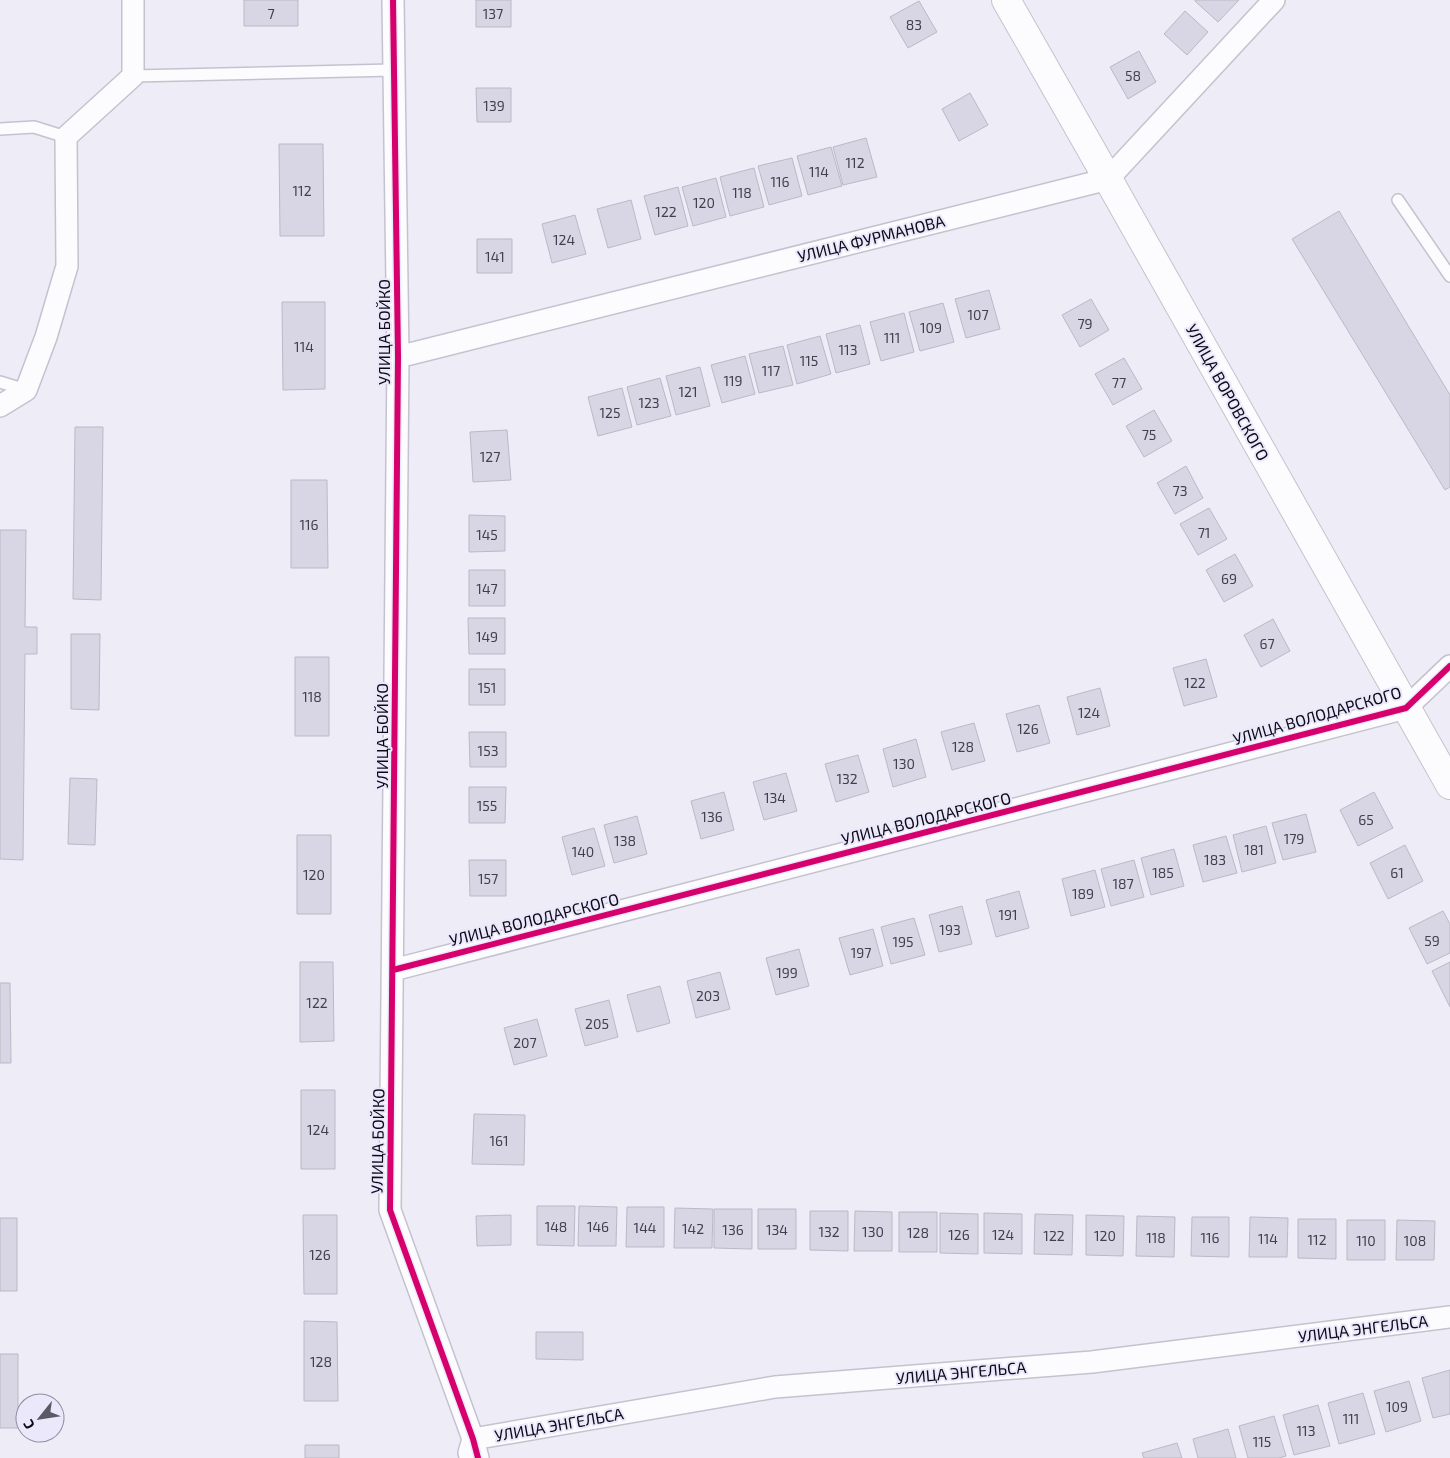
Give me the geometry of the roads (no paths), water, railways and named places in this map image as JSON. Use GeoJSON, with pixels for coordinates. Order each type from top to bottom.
{"type":"FeatureCollection","features":[{"type":"Feature","properties":{"kind":"street"},"geometry":{"type":"LineString","coordinates":[[0,406],[26,390],[46,337],[66,266],[66,137],[133,76],[133,0]]}},
{"type":"Feature","properties":{"kind":"street","name":"УЛИЦА БОЙКО"},"geometry":{"type":"LineString","coordinates":[[393,0],[398,358],[390,1210],[473,1452]]}},
{"type":"Feature","properties":{"kind":"street","name":"УЛИЦА ВОРОВСКОГО"},"geometry":{"type":"LineString","coordinates":[[1006,0],[1450,785]]}},
{"type":"Feature","properties":{"kind":"street"},"geometry":{"type":"LineString","coordinates":[[1108,179],[1274,0]]}},
{"type":"Feature","properties":{"kind":"street","name":"УЛИЦА ФУРМАНОВА"},"geometry":{"type":"LineString","coordinates":[[398,358],[1108,179]]}},
{"type":"Feature","properties":{"kind":"street","name":"УЛИЦА ВОЛОДАРСКОГО"},"geometry":{"type":"LineString","coordinates":[[393,970],[1406,708],[1450,666]]}},
{"type":"Feature","properties":{"kind":"street","name":"УЛИЦА ЭНГЕЛЬСА"},"geometry":{"type":"LineString","coordinates":[[473,1452],[775,1387],[1092,1362],[1450,1317]]}},
{"type":"Feature","properties":{"kind":"lane"},"geometry":{"type":"LineString","coordinates":[[133,76],[393,70]]}},
{"type":"Feature","properties":{"kind":"lane"},"geometry":{"type":"LineString","coordinates":[[0,128],[34,127],[66,137]]}},
{"type":"Feature","properties":{"kind":"lane"},"geometry":{"type":"LineString","coordinates":[[1398,200],[1450,276]]}},
{"type":"Feature","properties":{"kind":"lane"},"geometry":{"type":"LineString","coordinates":[[0,382],[26,390]]}}]}
